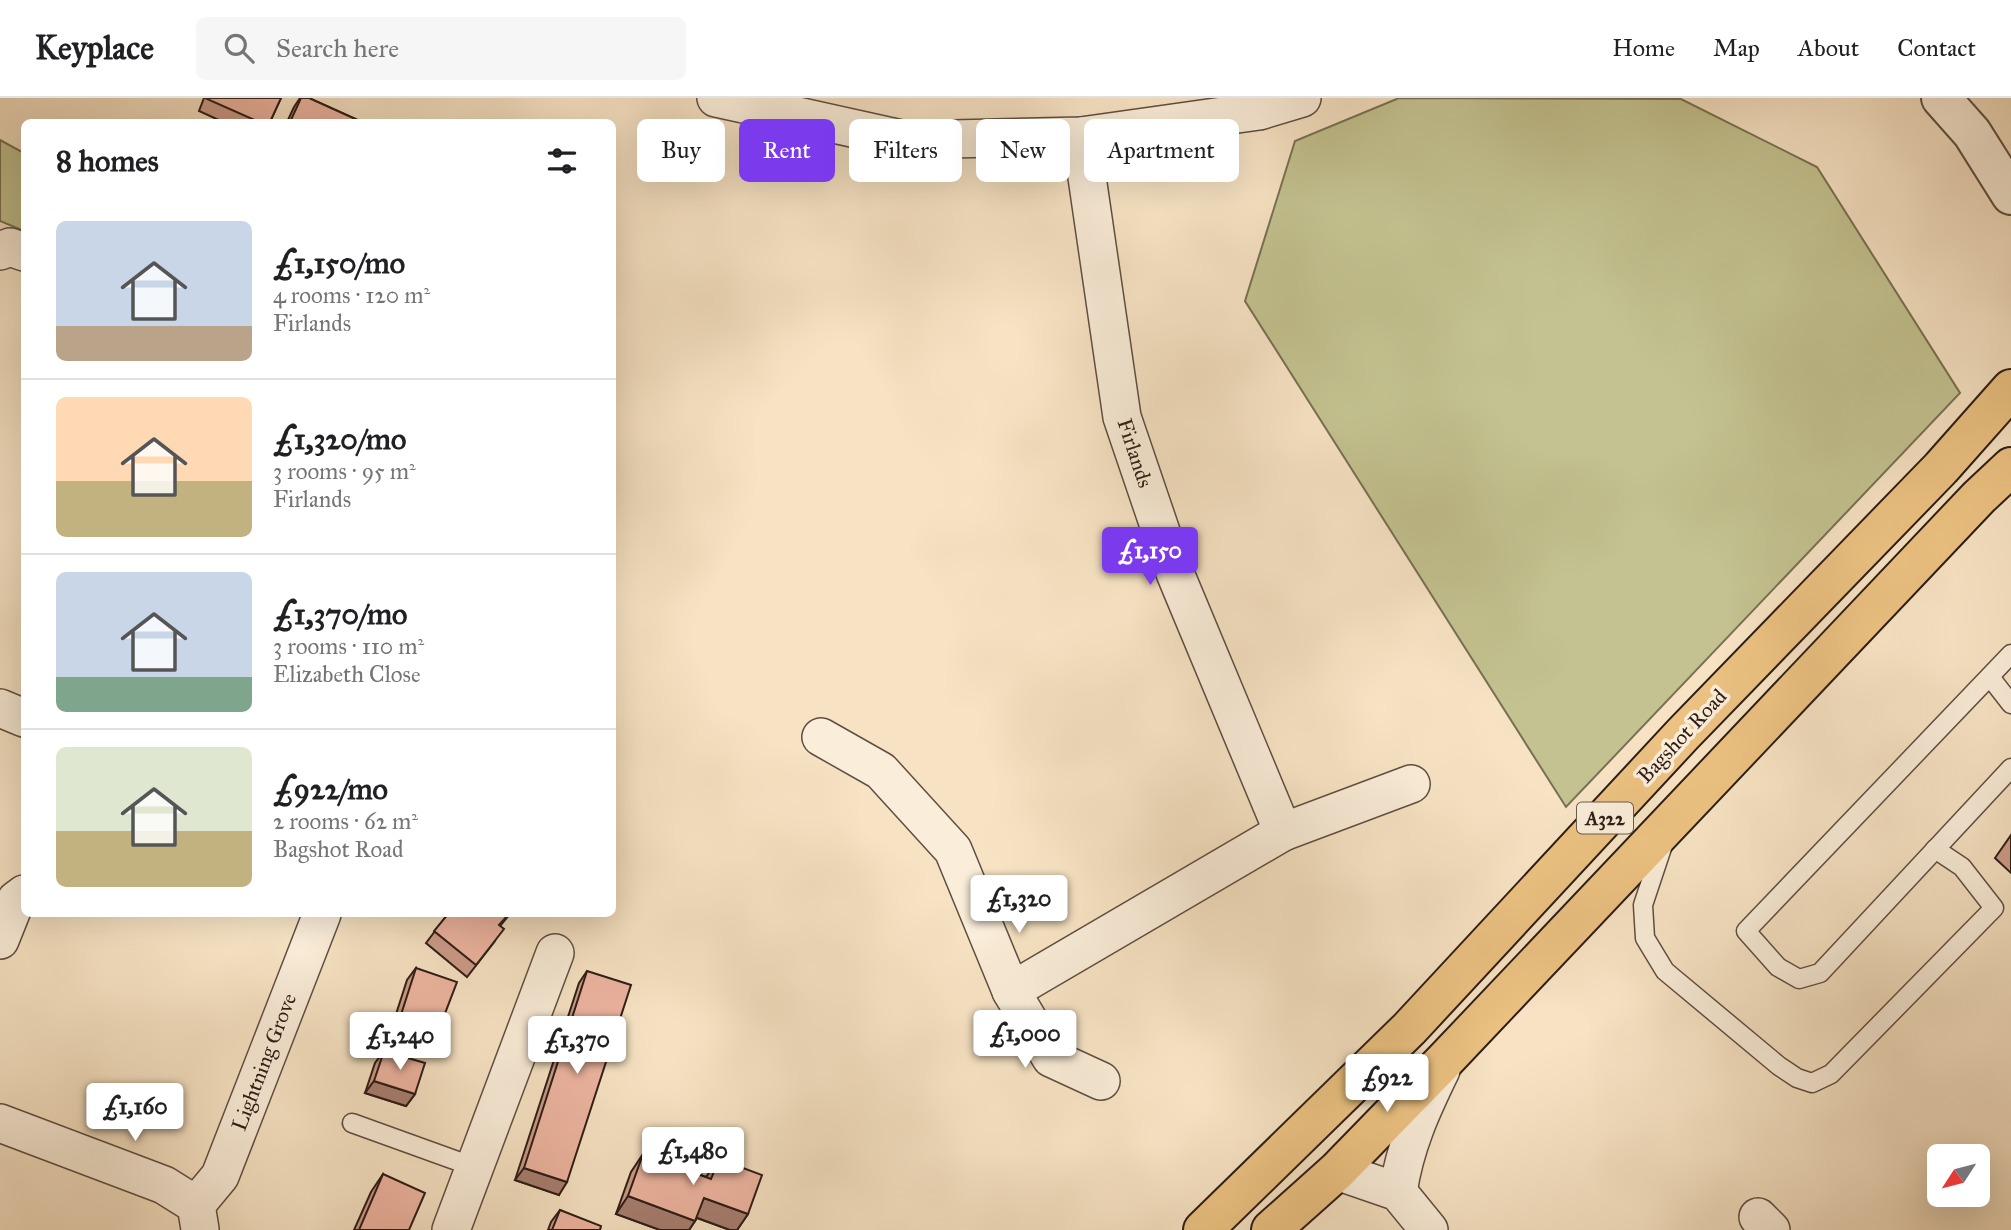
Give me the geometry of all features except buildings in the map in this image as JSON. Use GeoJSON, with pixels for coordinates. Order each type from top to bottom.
{"type":"FeatureCollection","features":[{"type":"Feature","properties":{"kind":"highway","name":"Bagshot Road"},"geometry":{"type":"LineString","coordinates":[[1203,1230],[1409,1029],[1684,734],[1941,468],[2011,389]]}},
{"type":"Feature","properties":{"kind":"highway","name":"A322"},"geometry":{"type":"LineString","coordinates":[[1271,1230],[1337,1171],[1446,1059],[1979,497],[2011,467]]}},
{"type":"Feature","properties":{"kind":"street"},"geometry":{"type":"LineString","coordinates":[[716,98],[906,140],[1081,136],[1302,98]]}},
{"type":"Feature","properties":{"kind":"street"},"geometry":{"type":"LineString","coordinates":[[1941,98],[1972,133],[2011,195]]}},
{"type":"Feature","properties":{"kind":"street","name":"Firlands"},"geometry":{"type":"LineString","coordinates":[[1081,136],[1122,417],[1175,573],[1283,832]]}},
{"type":"Feature","properties":{"kind":"street"},"geometry":{"type":"LineString","coordinates":[[0,251],[10,247],[21,251]]}},
{"type":"Feature","properties":{"kind":"street"},"geometry":{"type":"LineString","coordinates":[[0,708],[21,717]]}},
{"type":"Feature","properties":{"kind":"street"},"geometry":{"type":"LineString","coordinates":[[821,737],[881,771],[953,850],[1011,991],[1051,1058],[1101,1081]]}},
{"type":"Feature","properties":{"kind":"street"},"geometry":{"type":"LineString","coordinates":[[1011,991],[1283,832],[1411,784]]}},
{"type":"Feature","properties":{"kind":"street"},"geometry":{"type":"LineString","coordinates":[[0,940],[16,901],[21,897]]}},
{"type":"Feature","properties":{"kind":"street","name":"Lightning Grove"},"geometry":{"type":"LineString","coordinates":[[198,1218],[220,1177],[321,917]]}},
{"type":"Feature","properties":{"kind":"street"},"geometry":{"type":"LineString","coordinates":[[451,1230],[555,953]]}},
{"type":"Feature","properties":{"kind":"street"},"geometry":{"type":"LineString","coordinates":[[1398,1192],[1412,1130],[1446,1059]]}},
{"type":"Feature","properties":{"kind":"street"},"geometry":{"type":"LineString","coordinates":[[0,1123],[164,1185],[198,1218]]}},
{"type":"Feature","properties":{"kind":"street"},"geometry":{"type":"LineString","coordinates":[[1337,1171],[1398,1192],[1429,1230]]}},
{"type":"Feature","properties":{"kind":"lane"},"geometry":{"type":"LineString","coordinates":[[2011,654],[1746,931],[1778,967],[1799,979],[1820,973],[2011,768]]}},
{"type":"Feature","properties":{"kind":"lane"},"geometry":{"type":"LineString","coordinates":[[1990,677],[2011,704]]}},
{"type":"Feature","properties":{"kind":"lane"},"geometry":{"type":"LineString","coordinates":[[1669,825],[1643,905],[1645,938],[1665,971],[1779,1066],[1797,1078],[1812,1083],[1831,1074],[1994,908],[1962,867],[1935,849]]}},
{"type":"Feature","properties":{"kind":"lane"},"geometry":{"type":"LineString","coordinates":[[352,1123],[474,1167]]}},
{"type":"Feature","properties":{"kind":"shaded area"},"geometry":{"type":"Polygon","coordinates":[[[1399,98],[1681,99],[1817,167],[1960,393],[1566,807],[1245,301],[1295,141],[1399,98]]]}},
{"type":"Feature","properties":{"kind":"shaded area"},"geometry":{"type":"Polygon","coordinates":[[[0,140],[21,151],[21,230],[0,221],[0,140]]]}}]}
